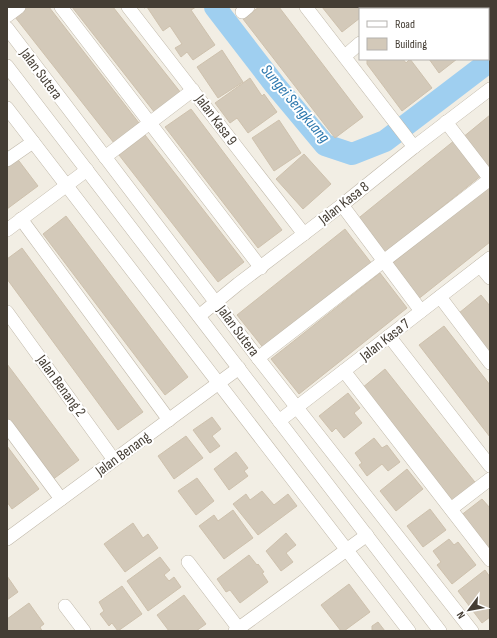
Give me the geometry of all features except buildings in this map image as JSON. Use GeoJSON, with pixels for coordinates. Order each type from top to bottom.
{"type":"FeatureCollection","features":[{"type":"Feature","properties":{"kind":"street"},"geometry":{"type":"LineString","coordinates":[[7,16],[19,7]]}},
{"type":"Feature","properties":{"kind":"street"},"geometry":{"type":"LineString","coordinates":[[62,7],[261,268]]}},
{"type":"Feature","properties":{"kind":"street","name":"Jalan Kasa 9"},"geometry":{"type":"LineString","coordinates":[[128,7],[304,234]]}},
{"type":"Feature","properties":{"kind":"street"},"geometry":{"type":"LineString","coordinates":[[306,7],[411,143]]}},
{"type":"Feature","properties":{"kind":"street","name":"Jalan Sutera"},"geometry":{"type":"LineString","coordinates":[[7,28],[258,358],[472,631]]}},
{"type":"Feature","properties":{"kind":"street"},"geometry":{"type":"LineString","coordinates":[[345,56],[359,44]]}},
{"type":"Feature","properties":{"kind":"street","name":"Jalan Sutera"},"geometry":{"type":"LineString","coordinates":[[9,73],[87,170],[440,631]]}},
{"type":"Feature","properties":{"kind":"street","name":"Jalan Kasa 8"},"geometry":{"type":"LineString","coordinates":[[199,316],[342,206],[411,143],[446,122],[490,89]]}},
{"type":"Feature","properties":{"kind":"street"},"geometry":{"type":"LineString","coordinates":[[105,157],[193,90]]}},
{"type":"Feature","properties":{"kind":"street"},"geometry":{"type":"LineString","coordinates":[[7,108],[409,631]]}},
{"type":"Feature","properties":{"kind":"street"},"geometry":{"type":"LineString","coordinates":[[258,358],[490,179],[446,122]]}},
{"type":"Feature","properties":{"kind":"street"},"geometry":{"type":"LineString","coordinates":[[7,160],[33,142]]}},
{"type":"Feature","properties":{"kind":"street"},"geometry":{"type":"LineString","coordinates":[[7,230],[87,170]]}},
{"type":"Feature","properties":{"kind":"street"},"geometry":{"type":"LineString","coordinates":[[342,206],[421,311]]}},
{"type":"Feature","properties":{"kind":"street"},"geometry":{"type":"LineString","coordinates":[[21,219],[169,420]]}},
{"type":"Feature","properties":{"kind":"street"},"geometry":{"type":"LineString","coordinates":[[485,262],[490,278]]}},
{"type":"Feature","properties":{"kind":"street","name":"Jalan Kasa 7"},"geometry":{"type":"LineString","coordinates":[[279,421],[485,262]]}},
{"type":"Feature","properties":{"kind":"street"},"geometry":{"type":"LineString","coordinates":[[440,297],[490,363]]}},
{"type":"Feature","properties":{"kind":"street","name":"Jalan Benang 2"},"geometry":{"type":"LineString","coordinates":[[7,312],[114,460]]}},
{"type":"Feature","properties":{"kind":"street"},"geometry":{"type":"LineString","coordinates":[[389,336],[490,466]]}},
{"type":"Feature","properties":{"kind":"street","name":"Jalan Benang"},"geometry":{"type":"LineString","coordinates":[[8,535],[61,499],[239,368]]}},
{"type":"Feature","properties":{"kind":"street"},"geometry":{"type":"LineString","coordinates":[[344,371],[490,560]]}},
{"type":"Feature","properties":{"kind":"street"},"geometry":{"type":"LineString","coordinates":[[7,426],[61,499]]}},
{"type":"Feature","properties":{"kind":"street"},"geometry":{"type":"LineString","coordinates":[[451,509],[490,479]]}},
{"type":"Feature","properties":{"kind":"street"},"geometry":{"type":"LineString","coordinates":[[188,562],[237,630],[367,535]]}},
{"type":"Feature","properties":{"kind":"street"},"geometry":{"type":"LineString","coordinates":[[65,606],[84,631]]}},
{"type":"Feature","properties":{"kind":"waterway","name":"Sungei Sengkuang"},"geometry":{"type":"LineString","coordinates":[[215,7],[275,85],[325,145],[352,154],[385,141],[490,61]]}}]}
